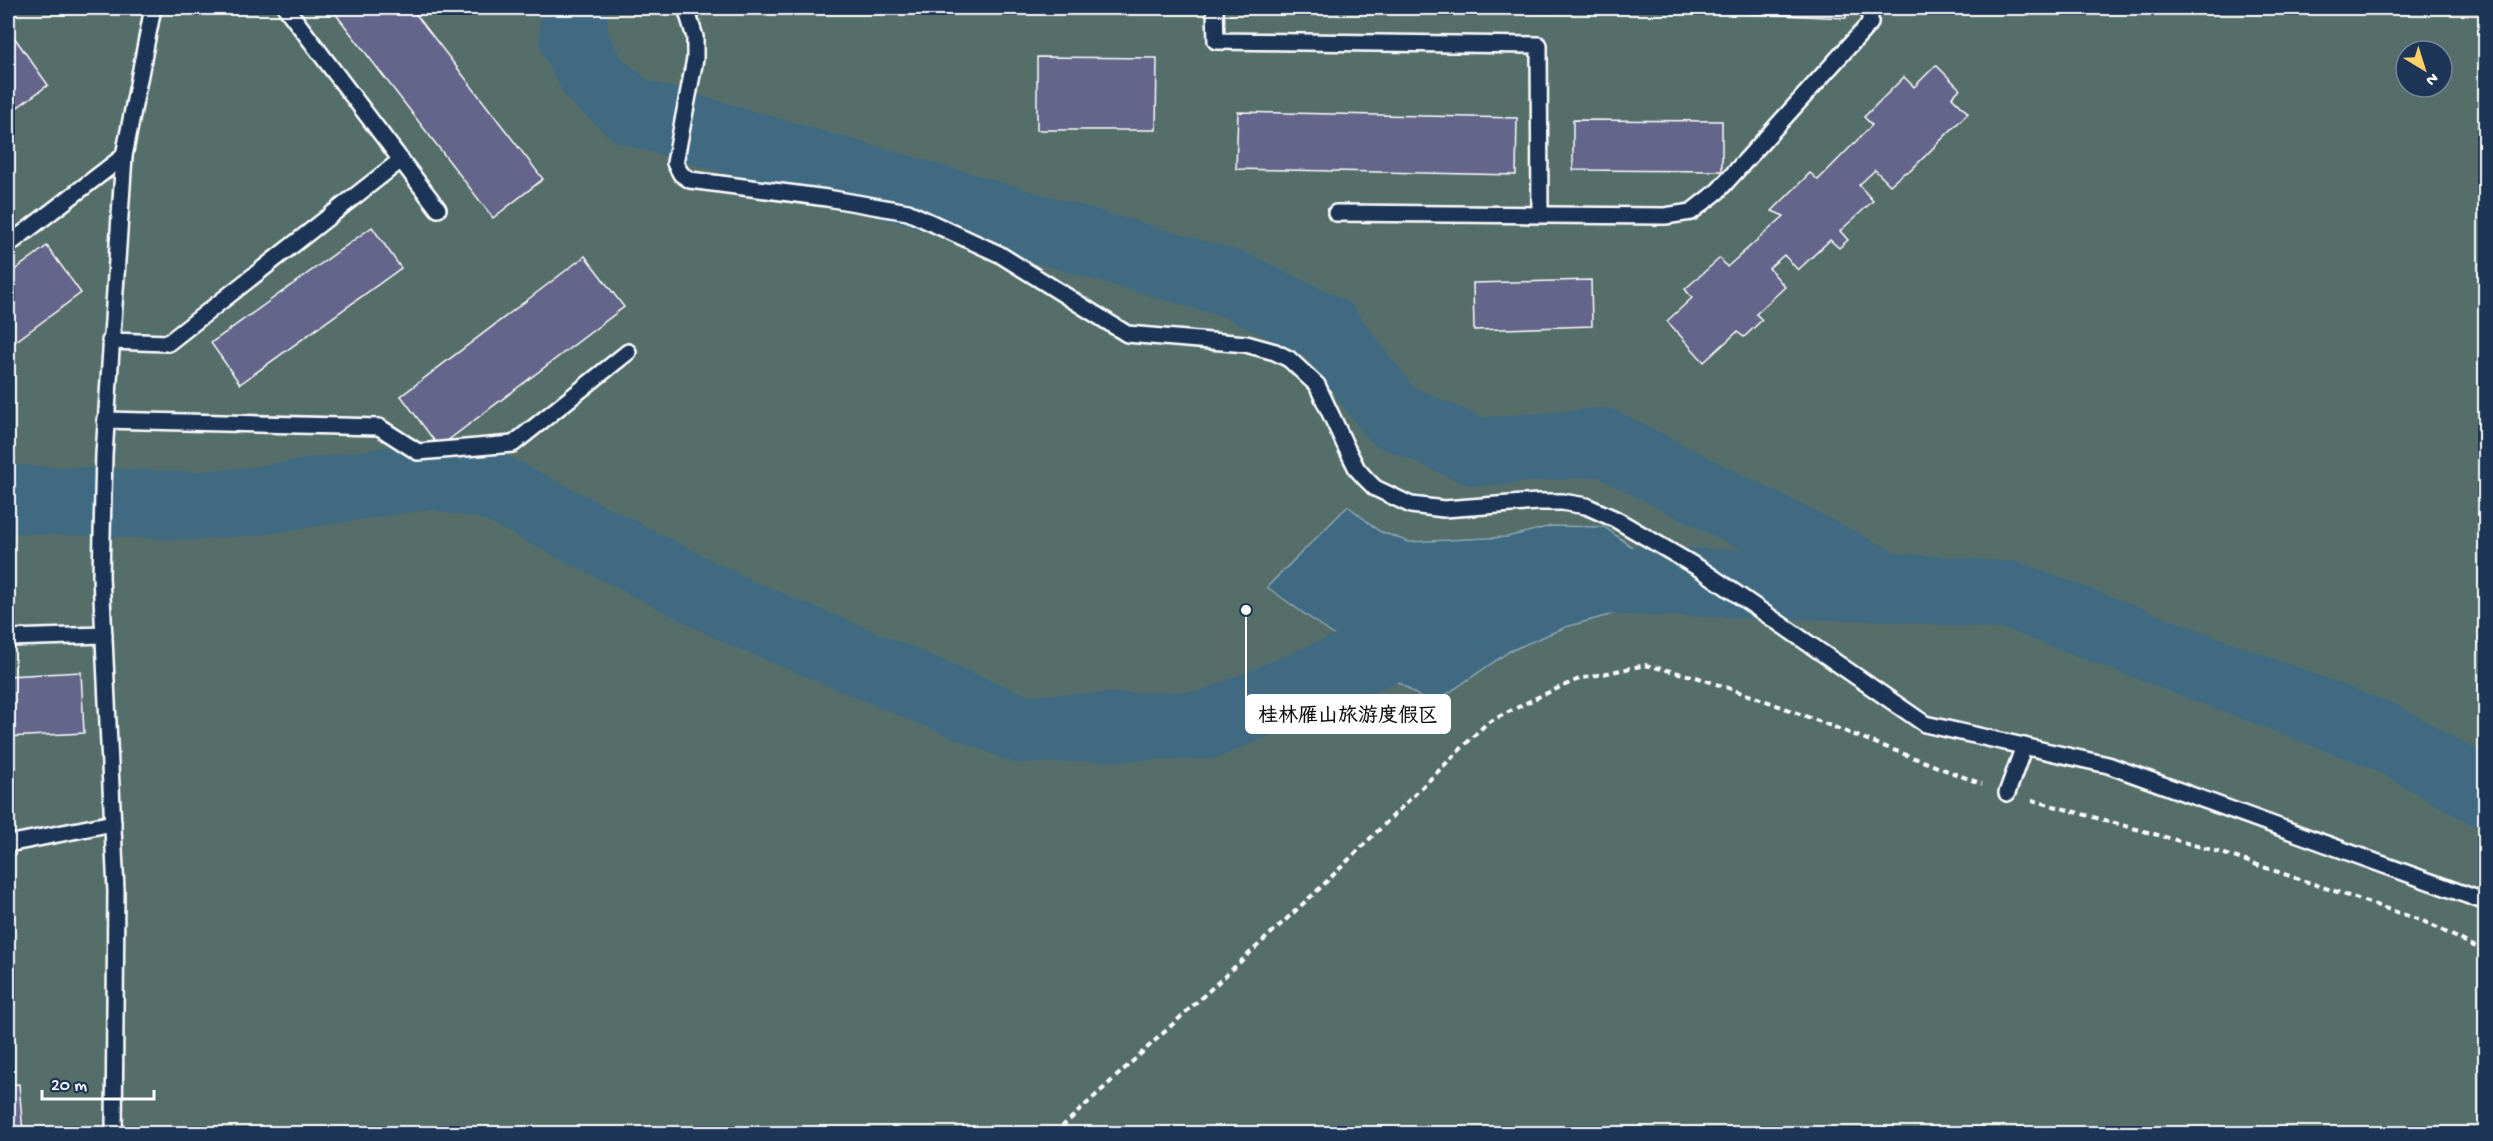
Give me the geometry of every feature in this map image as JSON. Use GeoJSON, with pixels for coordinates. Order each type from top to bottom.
{"type":"FeatureCollection","features":[{"type":"Feature","properties":{"kind":"lane"},"geometry":{"type":"LineString","coordinates":[[114,1134],[116,891],[101,576],[105,420],[124,156],[153,8]]}},
{"type":"Feature","properties":{"kind":"lane"},"geometry":{"type":"LineString","coordinates":[[286,8],[438,209]]}},
{"type":"Feature","properties":{"kind":"lane"},"geometry":{"type":"LineString","coordinates":[[686,8],[695,37],[695,59],[675,163],[684,177],[695,182],[827,198],[908,212],[999,254],[1127,334],[1246,344],[1275,352],[1288,359],[1317,385],[1357,469],[1376,488],[1412,505],[1444,509],[1562,502],[1586,506],[1615,519],[1702,570],[1925,724],[2108,765],[2486,902]]}},
{"type":"Feature","properties":{"kind":"lane"},"geometry":{"type":"LineString","coordinates":[[1215,8],[1216,41],[1539,45],[1540,214]]}},
{"type":"Feature","properties":{"kind":"lane"},"geometry":{"type":"LineString","coordinates":[[1336,213],[1682,215],[1695,210],[1718,191],[1870,23],[1870,8]]}},
{"type":"Feature","properties":{"kind":"lane"},"geometry":{"type":"LineString","coordinates":[[8,245],[124,156]]}},
{"type":"Feature","properties":{"kind":"lane"},"geometry":{"type":"LineString","coordinates":[[110,341],[168,343],[401,160]]}},
{"type":"Feature","properties":{"kind":"lane"},"geometry":{"type":"LineString","coordinates":[[105,420],[378,427],[418,452],[513,444],[628,352]]}},
{"type":"Feature","properties":{"kind":"lane"},"geometry":{"type":"LineString","coordinates":[[8,638],[104,635]]}},
{"type":"Feature","properties":{"kind":"lane"},"geometry":{"type":"LineString","coordinates":[[2007,793],[2024,746]]}},
{"type":"Feature","properties":{"kind":"lane"},"geometry":{"type":"LineString","coordinates":[[8,844],[112,823]]}},
{"type":"Feature","properties":{"kind":"path"},"geometry":{"type":"LineString","coordinates":[[1054,1134],[1319,889],[1487,723],[1579,679],[1645,665],[1696,677],[1766,701],[2007,793],[2219,852],[2423,921],[2486,952]]}},
{"type":"Feature","properties":{"kind":"green space"},"geometry":{"type":"Polygon","coordinates":[[[8,8],[2485,8],[2485,1133],[8,1133],[8,8]]]}},
{"type":"Feature","properties":{"kind":"water"},"geometry":{"type":"Polygon","coordinates":[[[1348,506],[1379,531],[1409,542],[1507,537],[1551,526],[1604,527],[1711,603],[1620,612],[1566,627],[1510,651],[1431,705],[1267,587],[1348,506]]]}},
{"type":"Feature","properties":{"kind":"building"},"geometry":{"type":"Polygon","coordinates":[[[331,8],[411,8],[543,179],[493,218],[331,8]]]}},
{"type":"Feature","properties":{"kind":"building"},"geometry":{"type":"Polygon","coordinates":[[[1382,8],[1560,8],[1560,13],[1382,8]]]}},
{"type":"Feature","properties":{"kind":"building"},"geometry":{"type":"Polygon","coordinates":[[[1634,8],[1847,8],[1846,18],[1634,8]]]}},
{"type":"Feature","properties":{"kind":"building"},"geometry":{"type":"Polygon","coordinates":[[[14,37],[48,85],[8,114],[8,41],[14,37]]]}},
{"type":"Feature","properties":{"kind":"building"},"geometry":{"type":"Polygon","coordinates":[[[1037,57],[1157,58],[1156,130],[1037,130],[1037,57]]]}},
{"type":"Feature","properties":{"kind":"building"},"geometry":{"type":"Polygon","coordinates":[[[1936,65],[1960,89],[1952,97],[1968,113],[1910,171],[1904,173],[1890,185],[1875,170],[1859,185],[1873,201],[1840,231],[1848,240],[1839,248],[1830,240],[1798,270],[1784,255],[1769,268],[1785,287],[1756,314],[1762,320],[1744,337],[1737,332],[1704,362],[1667,321],[1692,298],[1685,289],[1720,258],[1727,267],[1784,216],[1772,211],[1810,173],[1818,180],[1872,125],[1864,117],[1904,77],[1914,87],[1936,65]]]}},
{"type":"Feature","properties":{"kind":"building"},"geometry":{"type":"Polygon","coordinates":[[[1238,112],[1517,118],[1516,175],[1236,169],[1238,112]]]}},
{"type":"Feature","properties":{"kind":"building"},"geometry":{"type":"Polygon","coordinates":[[[1573,120],[1722,121],[1722,171],[1573,170],[1573,120]]]}},
{"type":"Feature","properties":{"kind":"building"},"geometry":{"type":"Polygon","coordinates":[[[372,227],[401,268],[240,384],[211,343],[372,227]]]}},
{"type":"Feature","properties":{"kind":"building"},"geometry":{"type":"Polygon","coordinates":[[[47,246],[81,293],[8,347],[8,275],[47,246]]]}},
{"type":"Feature","properties":{"kind":"building"},"geometry":{"type":"Polygon","coordinates":[[[585,256],[624,307],[439,447],[401,396],[585,256]]]}},
{"type":"Feature","properties":{"kind":"building"},"geometry":{"type":"Polygon","coordinates":[[[1591,280],[1592,326],[1474,330],[1473,283],[1591,280]]]}},
{"type":"Feature","properties":{"kind":"building"},"geometry":{"type":"Polygon","coordinates":[[[81,672],[84,733],[8,737],[8,676],[81,672]]]}},
{"type":"Feature","properties":{"kind":"building"},"geometry":{"type":"Polygon","coordinates":[[[19,1084],[23,1133],[8,1134],[8,1085],[19,1084]]]}},
{"type":"Feature","properties":{"kind":"waterway"},"geometry":{"type":"LineString","coordinates":[[574,8],[574,41],[593,77],[631,111],[1235,285],[1327,329],[1392,415],[1477,452],[1603,442],[1874,579]]}},
{"type":"Feature","properties":{"kind":"waterway"},"geometry":{"type":"LineString","coordinates":[[8,499],[194,506],[254,501],[430,475],[494,487],[739,612],[1020,729],[1208,725],[1452,622]]}},
{"type":"Feature","properties":{"kind":"waterway"},"geometry":{"type":"LineString","coordinates":[[1587,580],[1889,587],[2014,596],[2387,738],[2486,794]]}},
{"type":"Feature","properties":{"kind":"place","name":"桂林雁山旅游度假区"},"geometry":{"type":"Point","coordinates":[1246,610]}}]}
